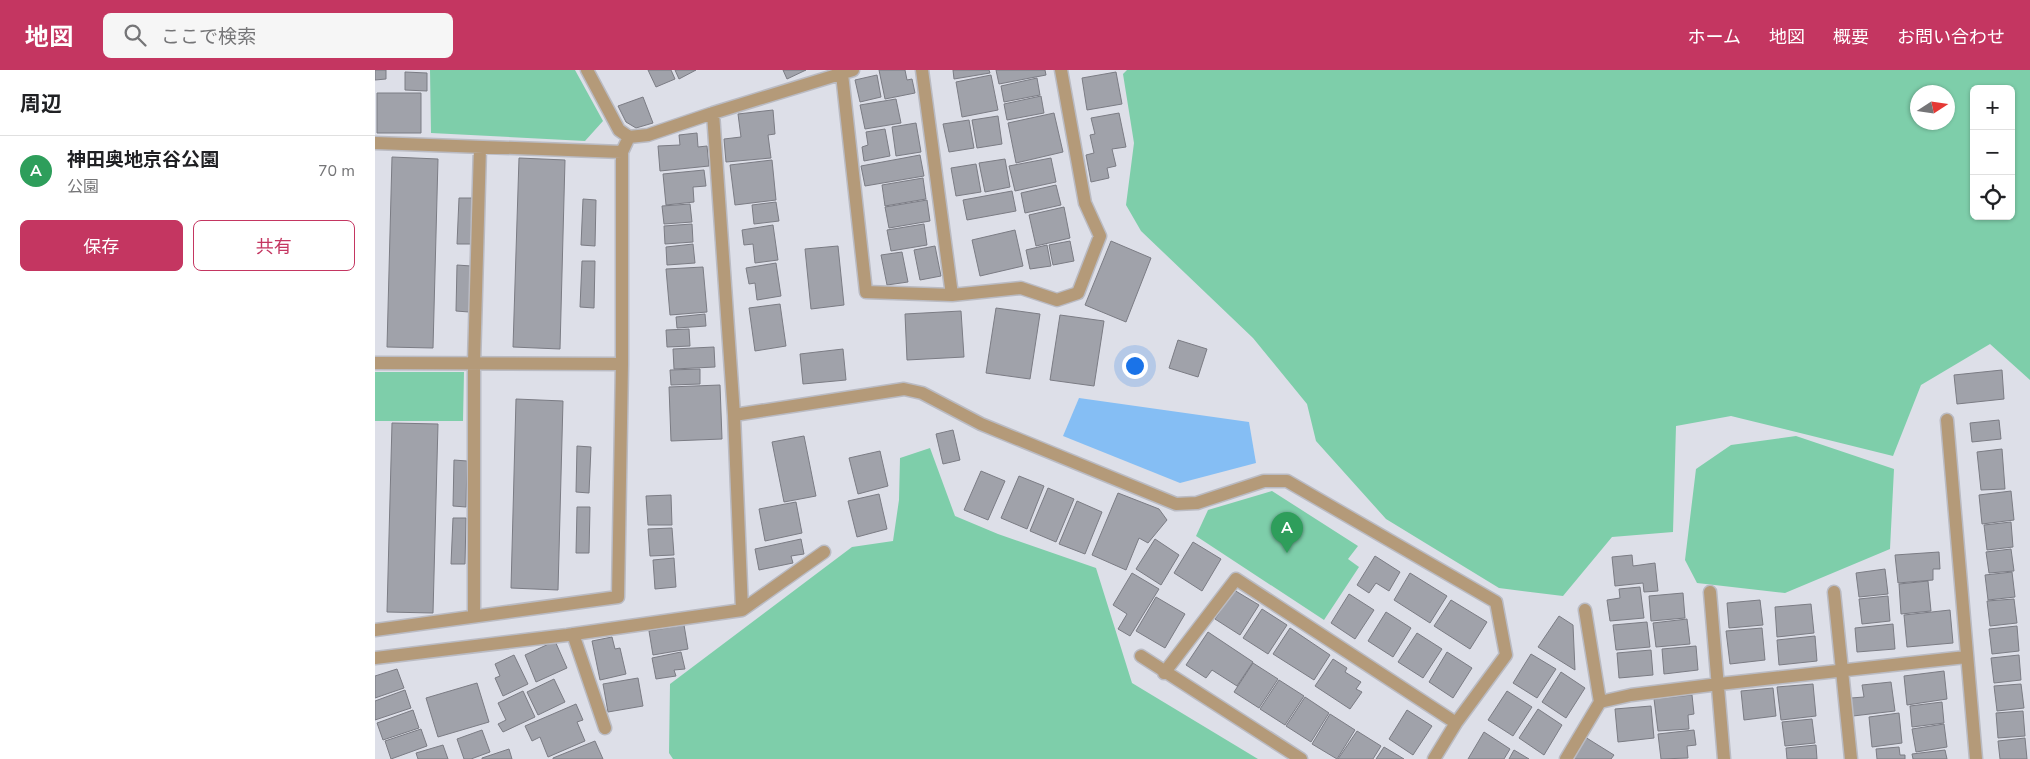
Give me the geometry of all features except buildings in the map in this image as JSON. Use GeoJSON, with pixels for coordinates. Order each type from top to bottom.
{"type":"FeatureCollection","features":[{"type":"Feature","properties":{"kind":"street"},"geometry":{"type":"LineString","coordinates":[[587,70],[619,130],[629,138],[648,135],[847,72],[866,292],[952,295],[1021,288],[1057,300],[1077,293],[1100,236],[1085,203],[1061,70]]}},
{"type":"Feature","properties":{"kind":"street"},"geometry":{"type":"LineString","coordinates":[[922,70],[952,295]]}},
{"type":"Feature","properties":{"kind":"street"},"geometry":{"type":"LineString","coordinates":[[713,113],[734,415],[741,610]]}},
{"type":"Feature","properties":{"kind":"street"},"geometry":{"type":"LineString","coordinates":[[375,630],[618,597],[622,364],[622,152],[629,138]]}},
{"type":"Feature","properties":{"kind":"street"},"geometry":{"type":"LineString","coordinates":[[375,143],[622,152]]}},
{"type":"Feature","properties":{"kind":"street"},"geometry":{"type":"LineString","coordinates":[[473,616],[474,363],[479,147]]}},
{"type":"Feature","properties":{"kind":"street"},"geometry":{"type":"LineString","coordinates":[[375,363],[622,364]]}},
{"type":"Feature","properties":{"kind":"street"},"geometry":{"type":"LineString","coordinates":[[734,415],[903,389],[922,393],[981,424],[1176,504],[1197,503],[1263,481],[1287,481],[1496,602],[1506,655],[1456,723],[1434,759]]}},
{"type":"Feature","properties":{"kind":"street"},"geometry":{"type":"LineString","coordinates":[[1947,420],[1976,759]]}},
{"type":"Feature","properties":{"kind":"street"},"geometry":{"type":"LineString","coordinates":[[375,658],[573,634],[741,610],[824,552]]}},
{"type":"Feature","properties":{"kind":"street"},"geometry":{"type":"LineString","coordinates":[[1164,673],[1235,580],[1456,723]]}},
{"type":"Feature","properties":{"kind":"street"},"geometry":{"type":"LineString","coordinates":[[1710,592],[1724,759]]}},
{"type":"Feature","properties":{"kind":"street"},"geometry":{"type":"LineString","coordinates":[[1834,592],[1851,759]]}},
{"type":"Feature","properties":{"kind":"street"},"geometry":{"type":"LineString","coordinates":[[1566,759],[1599,702],[1585,610]]}},
{"type":"Feature","properties":{"kind":"street"},"geometry":{"type":"LineString","coordinates":[[573,634],[605,728]]}},
{"type":"Feature","properties":{"kind":"street"},"geometry":{"type":"LineString","coordinates":[[1141,656],[1164,673],[1301,759]]}},
{"type":"Feature","properties":{"kind":"street"},"geometry":{"type":"LineString","coordinates":[[1599,702],[1631,695],[1719,684],[1966,657]]}},
{"type":"Feature","properties":{"kind":"green space"},"geometry":{"type":"Polygon","coordinates":[[[430,70],[575,70],[603,121],[585,141],[431,133],[430,70]]]}},
{"type":"Feature","properties":{"kind":"green space"},"geometry":{"type":"Polygon","coordinates":[[[1127,70],[2030,70],[2030,380],[1990,344],[1921,385],[1893,456],[1731,416],[1676,426],[1673,532],[1612,537],[1563,596],[1499,588],[1386,519],[1316,441],[1307,404],[1253,338],[1141,231],[1126,205],[1134,143],[1123,74],[1127,70]]]}},
{"type":"Feature","properties":{"kind":"green space"},"geometry":{"type":"Polygon","coordinates":[[[375,372],[464,372],[463,421],[375,421],[375,372]]]}},
{"type":"Feature","properties":{"kind":"green space"},"geometry":{"type":"Polygon","coordinates":[[[1796,436],[1894,469],[1890,549],[1785,593],[1697,583],[1685,560],[1696,469],[1731,445],[1796,436]]]}},
{"type":"Feature","properties":{"kind":"green space"},"geometry":{"type":"Polygon","coordinates":[[[930,448],[955,516],[998,534],[1096,568],[1132,683],[1258,759],[673,759],[669,753],[670,684],[852,547],[893,541],[899,500],[900,458],[930,448]]]}},
{"type":"Feature","properties":{"kind":"green space"},"geometry":{"type":"Polygon","coordinates":[[[1272,491],[1358,546],[1348,559],[1359,567],[1324,620],[1196,536],[1208,510],[1272,491]]]}},
{"type":"Feature","properties":{"kind":"water"},"geometry":{"type":"Polygon","coordinates":[[[1079,398],[1249,422],[1256,463],[1180,483],[1063,436],[1079,398]]]}},
{"type":"Feature","properties":{"kind":"place","name":"神田奥地京谷公園"},"geometry":{"type":"Point","coordinates":[1287,553]}}]}
